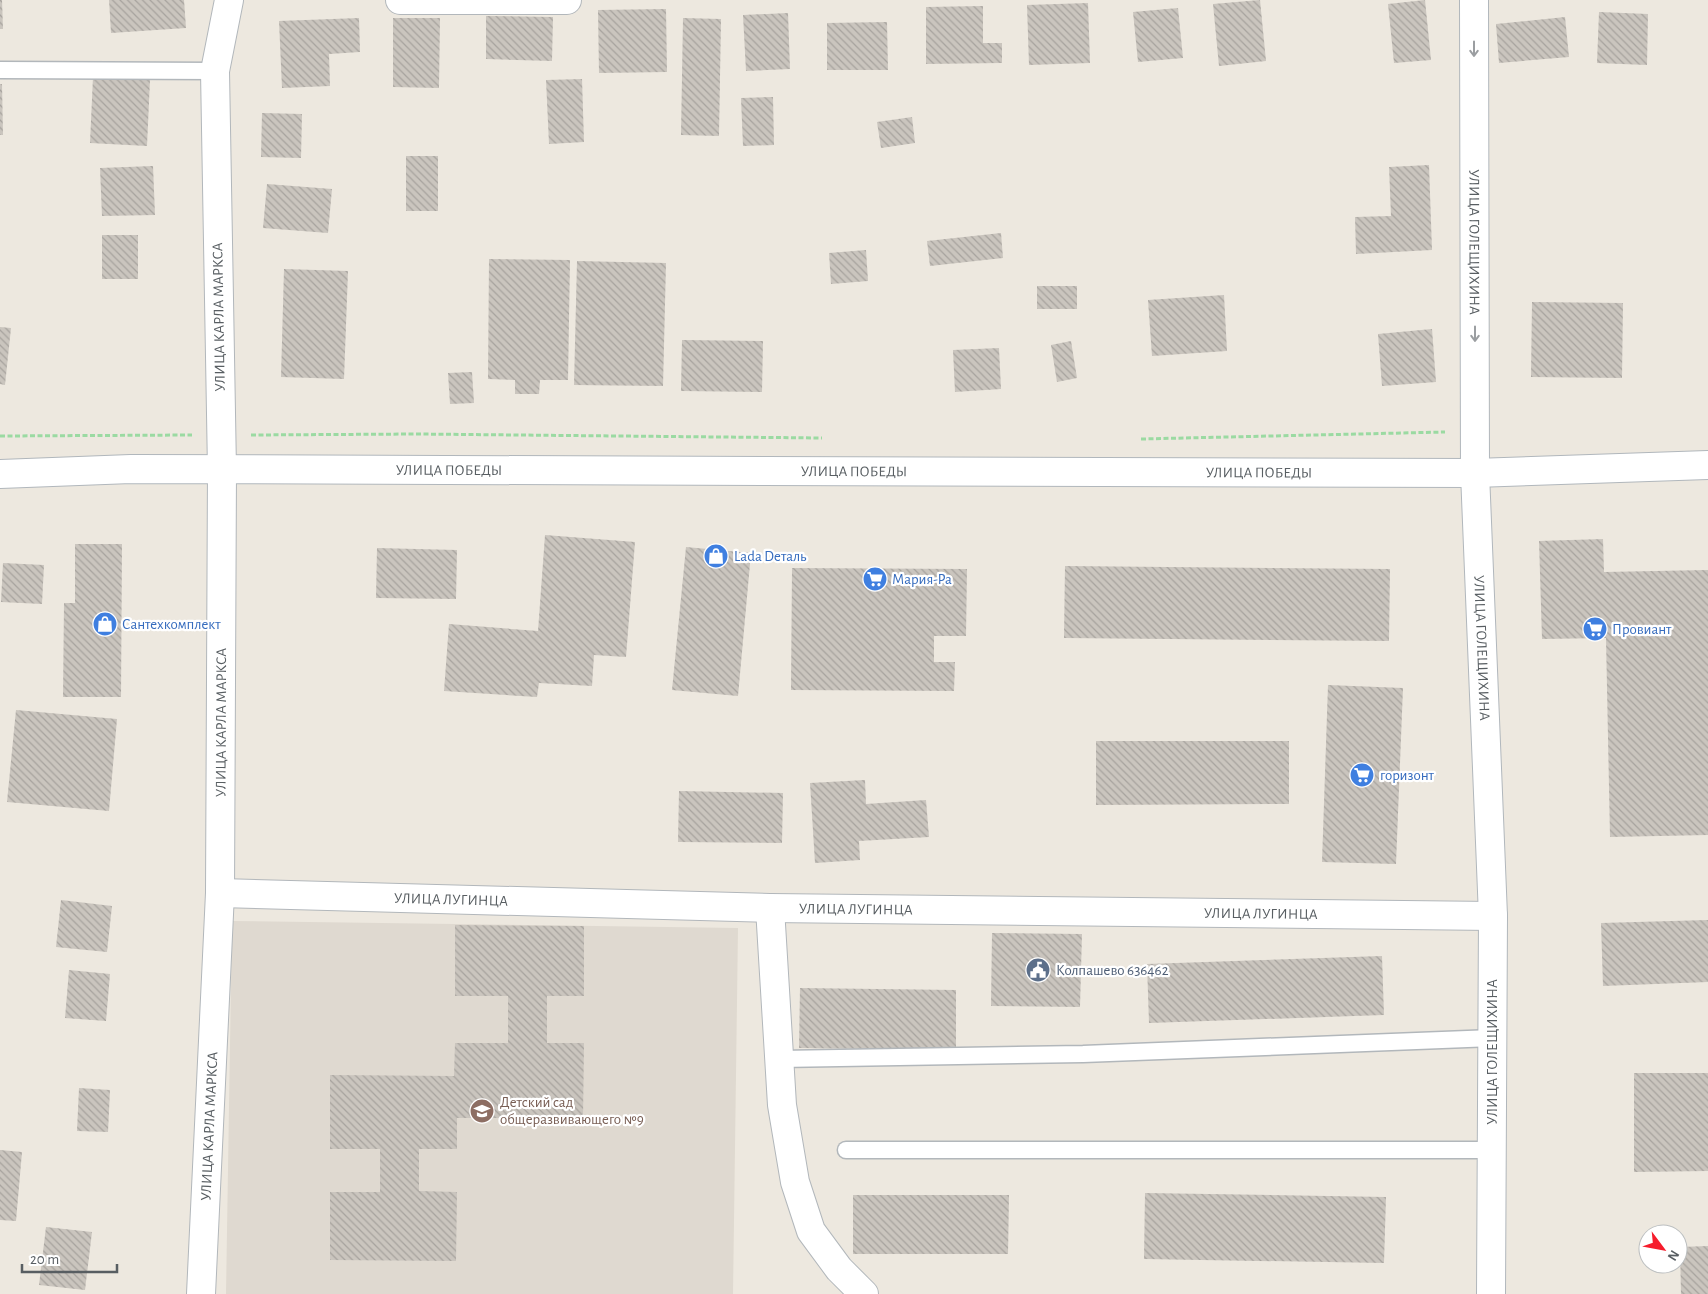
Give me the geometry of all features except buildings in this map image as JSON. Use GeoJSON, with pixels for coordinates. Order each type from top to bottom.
{"type":"FeatureCollection","features":[{"type":"Feature","properties":{"kind":"street","name":"УЛИЦА КАРЛА МАРКСА"},"geometry":{"type":"LineString","coordinates":[[201,1294],[220,893],[222,435],[215,71],[229,0]]}},
{"type":"Feature","properties":{"kind":"street"},"geometry":{"type":"LineString","coordinates":[[400,0],[567,0]]}},
{"type":"Feature","properties":{"kind":"street","name":"УЛИЦА ГОЛЕЩИХИНА"},"geometry":{"type":"LineString","coordinates":[[1474,0],[1475,473],[1493,916],[1491,1294]]}},
{"type":"Feature","properties":{"kind":"street","name":"УЛИЦА ПОБЕДЫ"},"geometry":{"type":"LineString","coordinates":[[0,474],[131,469],[1475,473],[1708,466]]}},
{"type":"Feature","properties":{"kind":"street","name":"УЛИЦА ЛУГИНЦА"},"geometry":{"type":"LineString","coordinates":[[220,893],[770,908],[1493,916]]}},
{"type":"Feature","properties":{"kind":"street"},"geometry":{"type":"LineString","coordinates":[[770,908],[775,1016],[780,1059],[782,1105],[795,1182],[811,1231],[839,1269],[864,1294]]}},
{"type":"Feature","properties":{"kind":"lane"},"geometry":{"type":"LineString","coordinates":[[0,70],[215,71]]}},
{"type":"Feature","properties":{"kind":"lane"},"geometry":{"type":"LineString","coordinates":[[780,1059],[1083,1054],[1493,1038]]}},
{"type":"Feature","properties":{"kind":"lane"},"geometry":{"type":"LineString","coordinates":[[846,1150],[1492,1150]]}},
{"type":"Feature","properties":{"kind":"path"},"geometry":{"type":"LineString","coordinates":[[1132,440],[1475,432]]}},
{"type":"Feature","properties":{"kind":"path"},"geometry":{"type":"LineString","coordinates":[[0,436],[416,434],[824,438]]}},
{"type":"Feature","properties":{"kind":"shaded area","name":"Детский сад общеразвивающего №9"},"geometry":{"type":"Polygon","coordinates":[[[232,921],[738,928],[733,1294],[226,1294],[232,921]]]}},
{"type":"Feature","properties":{"kind":"place","name":"Lada Dеталь"},"geometry":{"type":"Point","coordinates":[716,556]}},
{"type":"Feature","properties":{"kind":"place","name":"Мария-Ра"},"geometry":{"type":"Point","coordinates":[875,579]}},
{"type":"Feature","properties":{"kind":"place","name":"Сантехкомплект"},"geometry":{"type":"Point","coordinates":[105,624]}},
{"type":"Feature","properties":{"kind":"place","name":"Провиант"},"geometry":{"type":"Point","coordinates":[1595,629]}},
{"type":"Feature","properties":{"kind":"place","name":"горизонт"},"geometry":{"type":"Point","coordinates":[1362,775]}},
{"type":"Feature","properties":{"kind":"place","name":"Колпашево 636462"},"geometry":{"type":"Point","coordinates":[1038,970]}},
{"type":"Feature","properties":{"kind":"place","name":"Детский сад общеразвивающего №9"},"geometry":{"type":"Point","coordinates":[482,1111]}}]}
